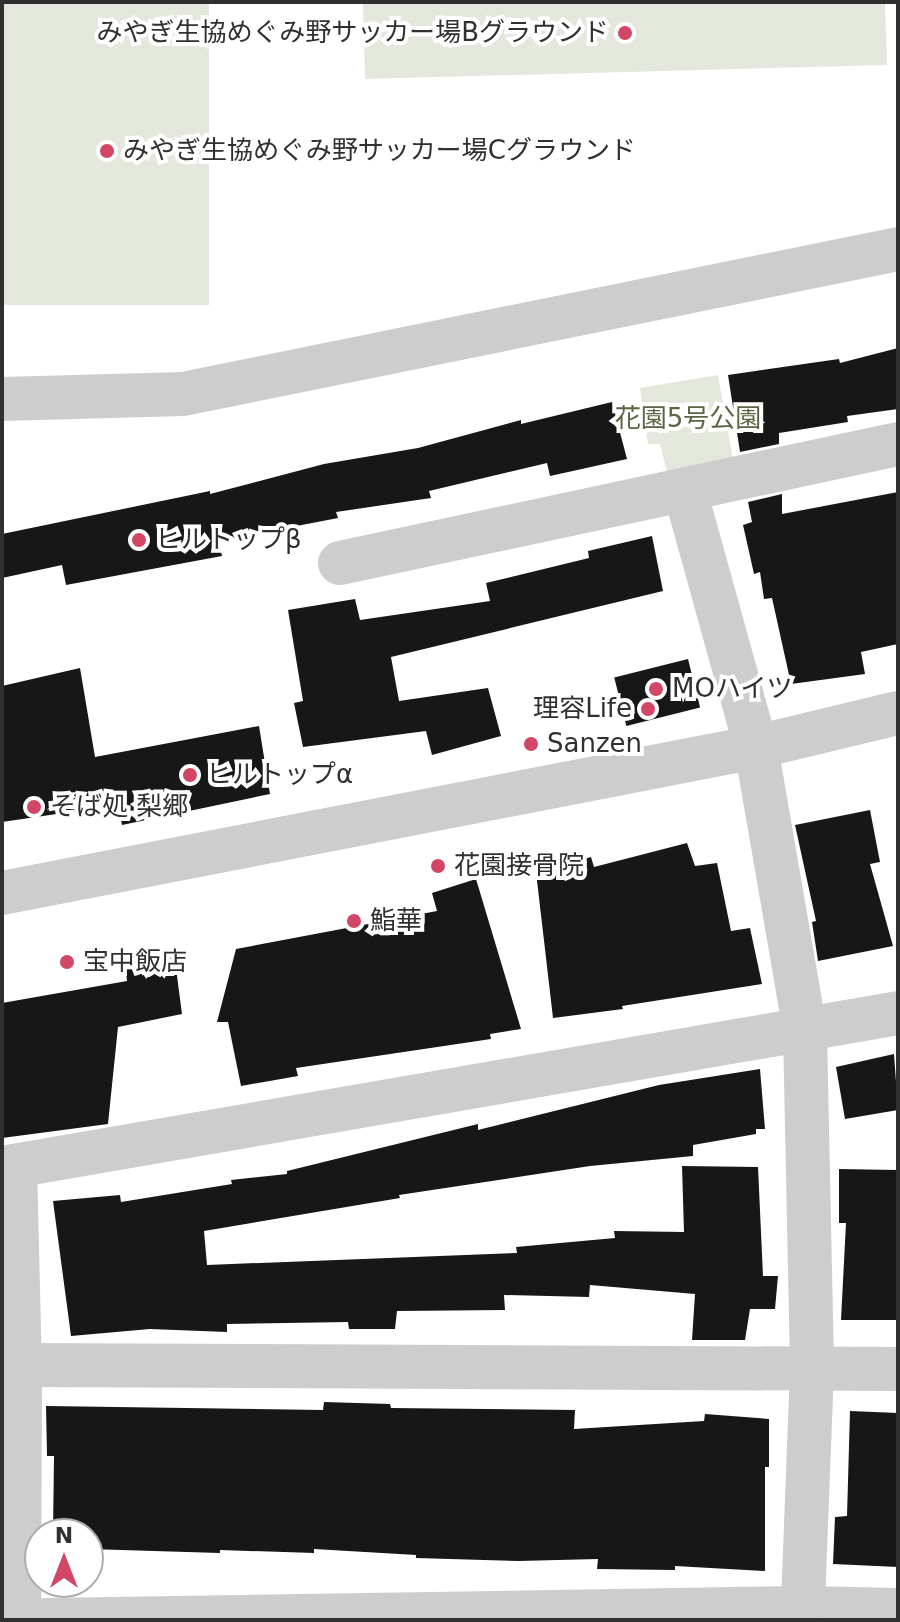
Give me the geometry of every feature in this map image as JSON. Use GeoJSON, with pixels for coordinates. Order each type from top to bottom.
{"type":"FeatureCollection","features":[{"type":"Feature","properties":{"kind":"street"},"geometry":{"type":"LineString","coordinates":[[2,399],[183,394],[898,249]]}},
{"type":"Feature","properties":{"kind":"street"},"geometry":{"type":"LineString","coordinates":[[340,563],[898,444]]}},
{"type":"Feature","properties":{"kind":"street"},"geometry":{"type":"LineString","coordinates":[[685,491],[756,747],[805,1031],[812,1369],[803,1608]]}},
{"type":"Feature","properties":{"kind":"street"},"geometry":{"type":"LineString","coordinates":[[2,893],[756,747],[898,713]]}},
{"type":"Feature","properties":{"kind":"street"},"geometry":{"type":"LineString","coordinates":[[19,1620],[20,1365],[8,1167],[898,1013]]}},
{"type":"Feature","properties":{"kind":"street"},"geometry":{"type":"LineString","coordinates":[[20,1365],[898,1369]]}},
{"type":"Feature","properties":{"kind":"street"},"geometry":{"type":"LineString","coordinates":[[46,1620],[803,1608],[898,1610]]}},
{"type":"Feature","properties":{"kind":"street"},"geometry":{"type":"LineString","coordinates":[[2,1620],[8,1620]]}},
{"type":"Feature","properties":{"kind":"green space","name":"みやぎ生協めぐみ野サッカー場Cグラウンド"},"geometry":{"type":"Polygon","coordinates":[[[2,2],[209,2],[209,305],[2,305],[2,2]]]}},
{"type":"Feature","properties":{"kind":"green space","name":"みやぎ生協めぐみ野サッカー場Bグラウンド"},"geometry":{"type":"Polygon","coordinates":[[[363,2],[885,2],[887,65],[365,79],[363,2]]]}},
{"type":"Feature","properties":{"kind":"green space","name":"花園5号公園"},"geometry":{"type":"Polygon","coordinates":[[[718,375],[734,466],[669,480],[660,444],[648,444],[640,388],[718,375]]]}},
{"type":"Feature","properties":{"kind":"building"},"geometry":{"type":"Polygon","coordinates":[[[898,348],[898,409],[847,416],[848,422],[779,433],[779,444],[740,452],[728,375],[839,359],[840,363],[898,348]]]}},
{"type":"Feature","properties":{"kind":"building"},"geometry":{"type":"Polygon","coordinates":[[[612,402],[627,459],[550,476],[547,463],[429,491],[431,498],[336,512],[338,518],[219,541],[222,556],[66,585],[62,565],[2,578],[2,534],[210,491],[210,494],[324,464],[418,448],[521,420],[521,424],[612,402]]]}},
{"type":"Feature","properties":{"kind":"building"},"geometry":{"type":"Polygon","coordinates":[[[898,492],[898,644],[861,652],[865,674],[791,684],[772,598],[764,599],[760,572],[754,574],[743,525],[752,522],[748,502],[782,494],[782,514],[898,492]]]}},
{"type":"Feature","properties":{"kind":"building"},"geometry":{"type":"Polygon","coordinates":[[[652,536],[663,591],[391,657],[399,701],[488,688],[501,736],[432,755],[426,731],[303,747],[294,703],[303,701],[288,610],[355,599],[360,620],[490,601],[486,583],[589,558],[588,551],[652,536]]]}},
{"type":"Feature","properties":{"kind":"building","name":"MOハイツ"},"geometry":{"type":"Polygon","coordinates":[[[688,659],[700,708],[626,726],[614,677],[688,659]]]}},
{"type":"Feature","properties":{"kind":"building"},"geometry":{"type":"Polygon","coordinates":[[[80,668],[95,757],[259,726],[270,794],[122,825],[118,805],[2,822],[2,686],[80,668]]]}},
{"type":"Feature","properties":{"kind":"building"},"geometry":{"type":"Polygon","coordinates":[[[870,810],[880,862],[870,864],[893,946],[818,961],[812,922],[816,921],[795,825],[870,810]]]}},
{"type":"Feature","properties":{"kind":"building"},"geometry":{"type":"Polygon","coordinates":[[[687,843],[695,866],[717,863],[731,931],[750,928],[762,984],[553,1018],[536,872],[591,857],[594,867],[687,843]]]}},
{"type":"Feature","properties":{"kind":"building"},"geometry":{"type":"Polygon","coordinates":[[[476,879],[521,1029],[490,1034],[491,1039],[296,1068],[298,1076],[241,1086],[228,1022],[217,1022],[236,949],[437,911],[432,893],[476,879]]]}},
{"type":"Feature","properties":{"kind":"building"},"geometry":{"type":"Polygon","coordinates":[[[174,953],[182,1014],[118,1027],[108,1124],[2,1138],[2,1003],[127,981],[125,964],[174,953]]]}},
{"type":"Feature","properties":{"kind":"building"},"geometry":{"type":"Polygon","coordinates":[[[894,1054],[898,1110],[845,1119],[836,1067],[894,1054]]]}},
{"type":"Feature","properties":{"kind":"building"},"geometry":{"type":"Polygon","coordinates":[[[760,1069],[765,1129],[756,1129],[756,1134],[693,1145],[693,1156],[590,1166],[399,1195],[400,1198],[204,1231],[207,1265],[517,1253],[516,1247],[615,1238],[614,1231],[684,1232],[682,1166],[758,1167],[763,1276],[778,1276],[775,1309],[750,1309],[745,1340],[692,1340],[695,1294],[590,1285],[589,1297],[504,1295],[505,1310],[397,1311],[395,1329],[349,1329],[348,1322],[227,1324],[227,1332],[150,1329],[71,1336],[53,1201],[120,1195],[121,1202],[232,1184],[231,1180],[287,1174],[287,1171],[478,1124],[478,1130],[659,1085],[760,1069]]]}},
{"type":"Feature","properties":{"kind":"building"},"geometry":{"type":"Polygon","coordinates":[[[839,1169],[898,1170],[898,1320],[841,1320],[846,1223],[839,1223],[839,1169]]]}},
{"type":"Feature","properties":{"kind":"building"},"geometry":{"type":"Polygon","coordinates":[[[324,1402],[390,1404],[391,1408],[575,1410],[574,1429],[704,1421],[705,1414],[769,1419],[769,1467],[765,1467],[765,1571],[675,1566],[675,1570],[597,1569],[598,1559],[518,1561],[416,1558],[416,1555],[314,1549],[314,1553],[104,1549],[104,1518],[53,1518],[54,1456],[47,1456],[46,1406],[323,1410],[324,1402]]]}},
{"type":"Feature","properties":{"kind":"building"},"geometry":{"type":"Polygon","coordinates":[[[850,1411],[898,1413],[898,1567],[833,1564],[835,1517],[847,1516],[850,1411]]]}},
{"type":"Feature","properties":{"kind":"place","name":"みやぎ生協めぐみ野サッカー場Bグラウンド"},"geometry":{"type":"Point","coordinates":[625,33]}},
{"type":"Feature","properties":{"kind":"place","name":"みやぎ生協めぐみ野サッカー場Cグラウンド"},"geometry":{"type":"Point","coordinates":[107,151]}},
{"type":"Feature","properties":{"kind":"place","name":"ヒルトップβ"},"geometry":{"type":"Point","coordinates":[139,540]}},
{"type":"Feature","properties":{"kind":"place","name":"MOハイツ"},"geometry":{"type":"Point","coordinates":[656,689]}},
{"type":"Feature","properties":{"kind":"place","name":"理容Life"},"geometry":{"type":"Point","coordinates":[648,709]}},
{"type":"Feature","properties":{"kind":"place","name":"Sanzen"},"geometry":{"type":"Point","coordinates":[531,744]}},
{"type":"Feature","properties":{"kind":"place","name":"ヒルトップα"},"geometry":{"type":"Point","coordinates":[190,775]}},
{"type":"Feature","properties":{"kind":"place","name":"そば処 梨郷"},"geometry":{"type":"Point","coordinates":[34,807]}},
{"type":"Feature","properties":{"kind":"place","name":"花園接骨院"},"geometry":{"type":"Point","coordinates":[438,866]}},
{"type":"Feature","properties":{"kind":"place","name":"鮨華"},"geometry":{"type":"Point","coordinates":[354,921]}},
{"type":"Feature","properties":{"kind":"place","name":"宝中飯店"},"geometry":{"type":"Point","coordinates":[67,962]}}]}
